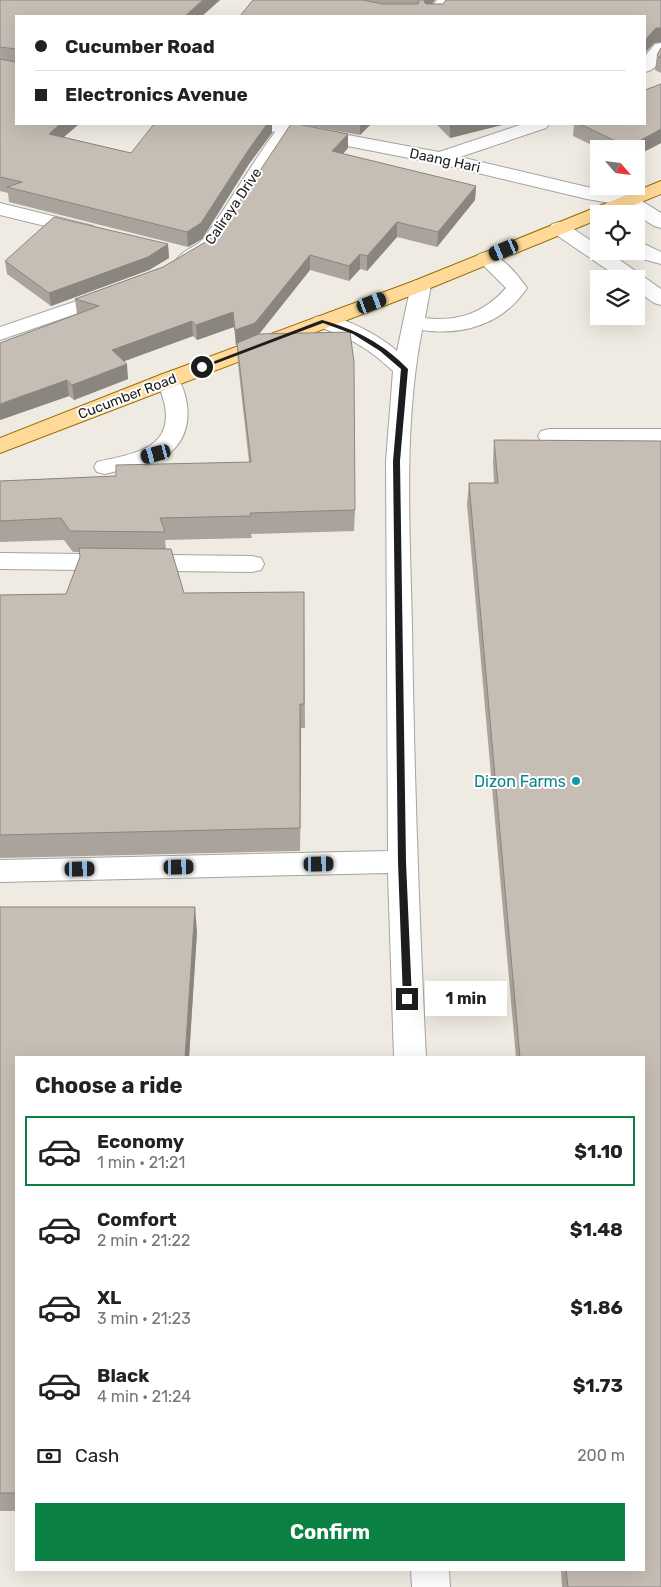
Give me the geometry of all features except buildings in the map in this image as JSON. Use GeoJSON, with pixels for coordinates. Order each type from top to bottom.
{"type":"FeatureCollection","features":[{"type":"Feature","properties":{"kind":"main road","name":"Cucumber Road"},"geometry":{"type":"LineString","coordinates":[[618,205],[661,187]]}},
{"type":"Feature","properties":{"kind":"main road","name":"Cucumber Road"},"geometry":{"type":"LineString","coordinates":[[0,446],[421,284],[559,228],[590,220]]}},
{"type":"Feature","properties":{"kind":"street"},"geometry":{"type":"LineString","coordinates":[[433,15],[446,0]]}},
{"type":"Feature","properties":{"kind":"street"},"geometry":{"type":"LineString","coordinates":[[646,47],[661,48]]}},
{"type":"Feature","properties":{"kind":"street"},"geometry":{"type":"LineString","coordinates":[[646,66],[661,48]]}},
{"type":"Feature","properties":{"kind":"street","name":"Daang Hari"},"geometry":{"type":"LineString","coordinates":[[267,125],[440,158],[587,194],[627,200]]}},
{"type":"Feature","properties":{"kind":"street"},"geometry":{"type":"LineString","coordinates":[[440,158],[537,125]]}},
{"type":"Feature","properties":{"kind":"street","name":"Caliraya Drive"},"geometry":{"type":"LineString","coordinates":[[179,259],[210,244],[260,165],[286,129]]}},
{"type":"Feature","properties":{"kind":"street"},"geometry":{"type":"LineString","coordinates":[[627,200],[661,222]]}},
{"type":"Feature","properties":{"kind":"street"},"geometry":{"type":"LineString","coordinates":[[0,209],[106,235]]}},
{"type":"Feature","properties":{"kind":"street"},"geometry":{"type":"LineString","coordinates":[[559,228],[622,270]]}},
{"type":"Feature","properties":{"kind":"street"},"geometry":{"type":"LineString","coordinates":[[645,251],[661,258]]}},
{"type":"Feature","properties":{"kind":"street"},"geometry":{"type":"LineString","coordinates":[[413,323],[436,327],[468,324],[504,305],[517,288],[508,276],[486,258]]}},
{"type":"Feature","properties":{"kind":"street"},"geometry":{"type":"LineString","coordinates":[[410,1056],[402,862],[397,461],[404,369],[421,284]]}},
{"type":"Feature","properties":{"kind":"street"},"geometry":{"type":"LineString","coordinates":[[645,287],[661,299]]}},
{"type":"Feature","properties":{"kind":"street"},"geometry":{"type":"LineString","coordinates":[[0,334],[128,288]]}},
{"type":"Feature","properties":{"kind":"street"},"geometry":{"type":"LineString","coordinates":[[322,321],[356,333],[383,350],[404,369]]}},
{"type":"Feature","properties":{"kind":"street"},"geometry":{"type":"LineString","coordinates":[[105,467],[156,454],[171,439],[177,422],[176,406],[168,380]]}},
{"type":"Feature","properties":{"kind":"street"},"geometry":{"type":"LineString","coordinates":[[549,436],[661,436]]}},
{"type":"Feature","properties":{"kind":"street"},"geometry":{"type":"LineString","coordinates":[[0,561],[252,564]]}},
{"type":"Feature","properties":{"kind":"street"},"geometry":{"type":"LineString","coordinates":[[0,871],[402,862]]}},
{"type":"Feature","properties":{"kind":"street"},"geometry":{"type":"LineString","coordinates":[[430,1571],[431,1587]]}},
{"type":"Feature","properties":{"kind":"place","name":"Dizon Farms"},"geometry":{"type":"Point","coordinates":[576,781]}},
{"type":"Feature","properties":{"kind":"route"},"geometry":{"type":"LineString","coordinates":[[202,367],[322,321],[356,333],[383,350],[404,369],[397,461],[402,862],[407,999]]}}]}
